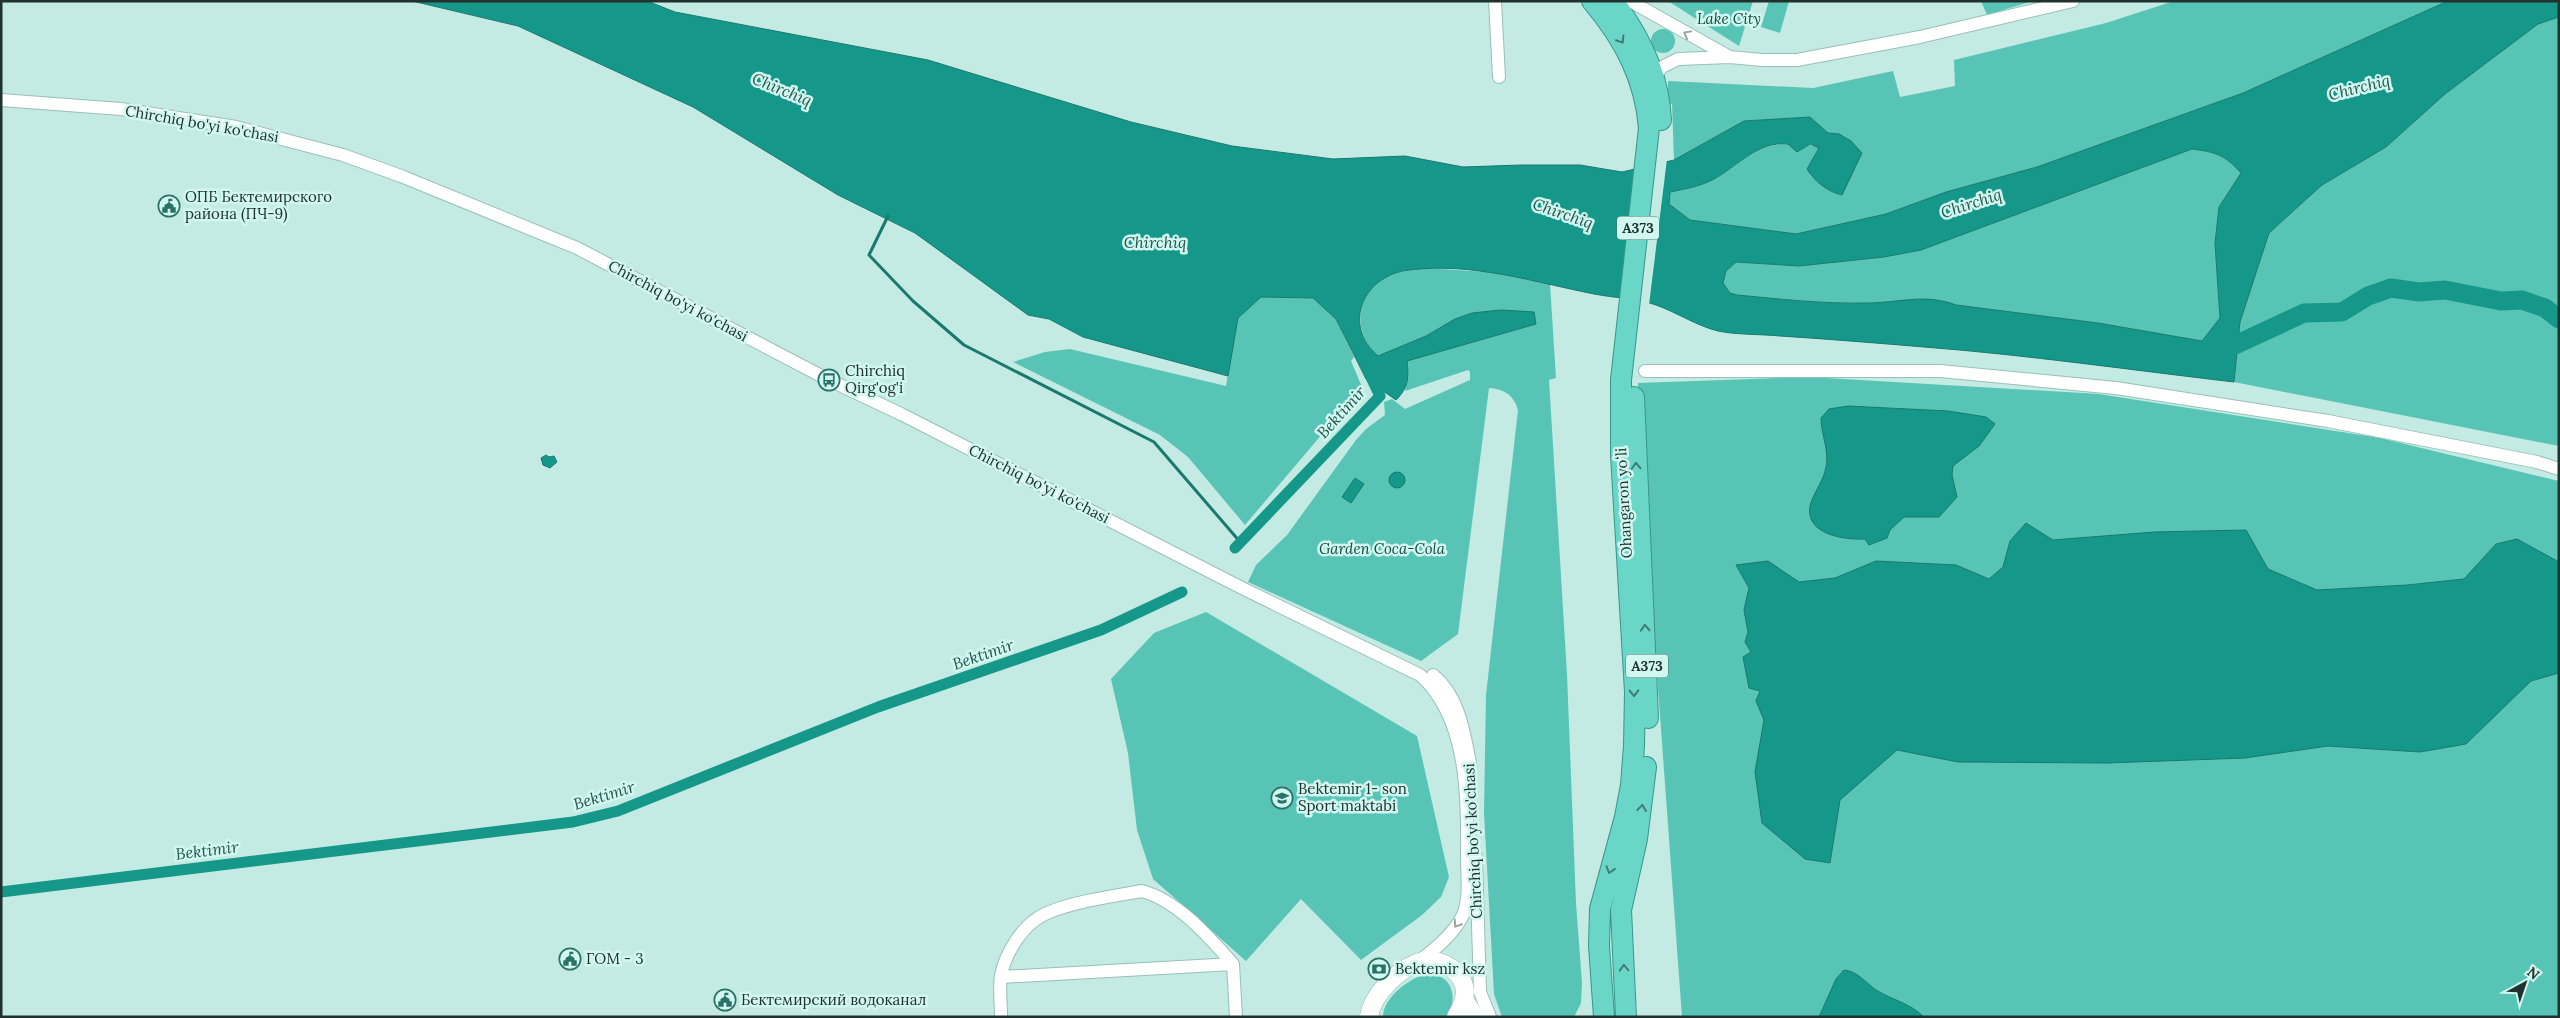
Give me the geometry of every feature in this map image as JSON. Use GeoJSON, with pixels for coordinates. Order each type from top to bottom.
{"type":"FeatureCollection","features":[{"type":"Feature","properties":{"kind":"highway","name":"Ohangaron yoʻli"},"geometry":{"type":"LineString","coordinates":[[1592,1],[1624,45],[1637,70],[1655,145]]}},
{"type":"Feature","properties":{"kind":"highway","name":"Ohangaron yoʻli"},"geometry":{"type":"LineString","coordinates":[[1604,1017],[1600,909],[1625,817],[1631,785],[1634,746],[1635,692],[1620,455],[1621,380],[1634,314],[1661,104],[1655,76],[1637,36],[1613,1]]}},
{"type":"Feature","properties":{"kind":"highway","name":"Ohangaron yoʻli"},"geometry":{"type":"LineString","coordinates":[[1626,1017],[1621,910],[1640,820],[1648,735],[1649,689],[1634,417],[1634,314]]}},
{"type":"Feature","properties":{"kind":"main road"},"geometry":{"type":"LineString","coordinates":[[1368,1012],[1390,983],[1415,964],[1432,961],[1450,967],[1463,984],[1464,999],[1475,1017]]}},
{"type":"Feature","properties":{"kind":"main road"},"geometry":{"type":"LineString","coordinates":[[1456,1017],[1464,999]]}},
{"type":"Feature","properties":{"kind":"street"},"geometry":{"type":"LineString","coordinates":[[1495,1],[1499,78]]}},
{"type":"Feature","properties":{"kind":"street"},"geometry":{"type":"LineString","coordinates":[[1630,1],[1730,57]]}},
{"type":"Feature","properties":{"kind":"street"},"geometry":{"type":"LineString","coordinates":[[1655,76],[1662,66],[1678,59],[1730,57],[1779,61],[1823,56],[1946,32],[2073,1]]}},
{"type":"Feature","properties":{"kind":"street","name":"Chirchiq bo'yi ko'chasi"},"geometry":{"type":"LineString","coordinates":[[1,100],[121,109],[236,127],[343,155],[401,176],[577,248],[829,380],[902,414],[1244,589],[1420,675],[1436,691],[1452,724],[1466,788],[1466,903],[1462,916],[1448,936],[1415,964]]}},
{"type":"Feature","properties":{"kind":"street"},"geometry":{"type":"LineString","coordinates":[[1645,372],[1940,371],[2116,388],[2328,421],[2536,462],[2559,469]]}},
{"type":"Feature","properties":{"kind":"street","name":"Chirchiq bo'yi ko'chasi"},"geometry":{"type":"LineString","coordinates":[[1314,622],[1352,635],[1424,668],[1436,677],[1451,697],[1461,722],[1471,767],[1475,818],[1478,967],[1480,992],[1490,1017]]}},
{"type":"Feature","properties":{"kind":"street"},"geometry":{"type":"LineString","coordinates":[[1001,1017],[1001,977],[1012,945],[1033,922],[1044,914],[1142,891],[1155,894],[1196,924],[1233,964],[1236,1017]]}},
{"type":"Feature","properties":{"kind":"street"},"geometry":{"type":"LineString","coordinates":[[1001,977],[1233,964]]}},
{"type":"Feature","properties":{"kind":"street","name":"Chirchiq bo'yi ko'chasi"},"geometry":{"type":"LineString","coordinates":[[1464,999],[1478,967]]}},
{"type":"Feature","properties":{"kind":"green space","name":"Lake City"},"geometry":{"type":"Polygon","coordinates":[[[1668,1],[1753,1],[1739,46],[1668,1]]]}},
{"type":"Feature","properties":{"kind":"green space"},"geometry":{"type":"Polygon","coordinates":[[[1769,1],[1789,1],[1780,33],[1761,27],[1769,1]]]}},
{"type":"Feature","properties":{"kind":"green space"},"geometry":{"type":"Polygon","coordinates":[[[1981,1],[2033,1],[1987,15],[1981,1]]]}},
{"type":"Feature","properties":{"kind":"green space"},"geometry":{"type":"Polygon","coordinates":[[[2174,1],[2448,1],[2243,93],[2037,167],[1946,192],[1886,214],[1796,234],[1690,220],[1669,204],[1670,192],[1691,188],[1706,182],[1722,174],[1755,151],[1776,145],[1805,144],[1819,148],[1808,169],[1811,176],[1824,186],[1839,134],[1828,133],[1810,117],[1744,121],[1674,160],[1672,104],[1668,103],[1668,81],[1813,88],[1893,71],[1900,97],[1955,86],[1954,60],[2106,23],[2174,1]]]}},
{"type":"Feature","properties":{"kind":"green space"},"geometry":{"type":"Polygon","coordinates":[[[2559,17],[2559,446],[2234,382],[2240,322],[2269,233],[2322,185],[2386,147],[2445,94],[2538,24],[2559,17]]]}},
{"type":"Feature","properties":{"kind":"green space"},"geometry":{"type":"Polygon","coordinates":[[[1663,29],[1672,32],[1675,41],[1672,50],[1663,53],[1654,50],[1651,41],[1654,32],[1663,29]]]}},
{"type":"Feature","properties":{"kind":"green space"},"geometry":{"type":"Polygon","coordinates":[[[2192,149],[2220,155],[2241,173],[2219,207],[2215,243],[2220,319],[2202,341],[2098,323],[1956,305],[1945,301],[1923,299],[1878,303],[1834,303],[1737,295],[1730,293],[1723,283],[1726,271],[1736,262],[1799,266],[1884,257],[1921,250],[2192,149]]]}},
{"type":"Feature","properties":{"kind":"green space","name":"Garden Coca-Cola"},"geometry":{"type":"Polygon","coordinates":[[[1425,268],[1487,272],[1550,284],[1556,378],[1549,380],[1567,674],[1576,903],[1582,983],[1581,1003],[1574,1017],[1502,1017],[1494,994],[1484,813],[1486,695],[1518,410],[1514,400],[1504,391],[1489,388],[1458,634],[1421,661],[1248,582],[1256,565],[1287,535],[1356,440],[1366,429],[1385,415],[1384,402],[1392,399],[1405,409],[1470,380],[1470,372],[1468,370],[1405,391],[1408,374],[1406,361],[1441,327],[1426,336],[1378,356],[1370,348],[1365,338],[1361,328],[1361,307],[1371,288],[1380,280],[1391,275],[1402,271],[1425,268]]]}},
{"type":"Feature","properties":{"kind":"green space"},"geometry":{"type":"Polygon","coordinates":[[[1261,297],[1313,298],[1336,319],[1354,357],[1351,361],[1362,387],[1245,525],[1188,457],[1160,435],[1013,362],[1045,352],[1070,349],[1226,386],[1237,318],[1261,297]]]}},
{"type":"Feature","properties":{"kind":"green space"},"geometry":{"type":"Polygon","coordinates":[[[1809,377],[2099,394],[2380,438],[2559,481],[2559,1017],[1682,1017],[1639,427],[1638,383],[1809,377]]]}},
{"type":"Feature","properties":{"kind":"green space","name":"Bektemir 1- son Sport maktabi"},"geometry":{"type":"Polygon","coordinates":[[[1206,612],[1417,736],[1449,877],[1441,897],[1422,915],[1361,960],[1301,899],[1246,961],[1153,879],[1137,830],[1128,753],[1111,679],[1154,633],[1206,612]]]}},
{"type":"Feature","properties":{"kind":"green space"},"geometry":{"type":"Polygon","coordinates":[[[1429,973],[1444,979],[1451,989],[1453,995],[1448,1017],[1383,1017],[1388,1002],[1399,989],[1414,979],[1429,973]]]}},
{"type":"Feature","properties":{"kind":"water","name":"Chirchiq"},"geometry":{"type":"Polygon","coordinates":[[[412,1],[647,1],[675,12],[928,60],[1131,122],[1232,146],[1333,159],[1405,156],[1463,167],[1580,165],[1622,172],[1674,160],[1744,121],[1810,117],[1828,133],[1839,134],[1851,141],[1862,153],[1842,195],[1822,185],[1813,178],[1807,169],[1819,148],[1810,144],[1797,152],[1788,144],[1766,147],[1748,156],[1712,180],[1670,192],[1669,204],[1690,220],[1796,234],[1886,214],[1946,192],[2037,167],[2243,93],[2448,1],[2559,1],[2559,17],[2538,24],[2445,94],[2386,147],[2322,185],[2269,233],[2240,322],[2234,382],[1963,350],[1725,332],[1702,326],[1664,308],[1641,301],[1594,294],[1502,274],[1432,268],[1409,270],[1393,274],[1380,281],[1370,291],[1363,303],[1360,316],[1361,330],[1367,343],[1378,356],[1426,336],[1455,319],[1472,313],[1501,310],[1534,312],[1536,324],[1407,361],[1407,383],[1396,400],[1366,379],[1336,319],[1313,298],[1261,297],[1238,318],[1228,376],[1083,337],[1049,319],[1028,315],[915,233],[838,195],[693,107],[518,26],[412,1]],[[2192,149],[1921,250],[1884,257],[1799,266],[1736,262],[1726,271],[1723,283],[1730,293],[1737,295],[1834,303],[1878,303],[1923,299],[1945,301],[1956,305],[2098,323],[2202,341],[2220,318],[2215,243],[2219,207],[2241,173],[2220,155],[2192,149]]]}},
{"type":"Feature","properties":{"kind":"water"},"geometry":{"type":"Polygon","coordinates":[[[1848,406],[1948,411],[1986,417],[1995,424],[1979,446],[1953,466],[1952,475],[1957,497],[1939,517],[1904,517],[1890,530],[1887,538],[1869,545],[1865,539],[1837,537],[1828,534],[1814,524],[1810,516],[1811,502],[1824,475],[1827,464],[1821,418],[1829,409],[1848,406]]]}},
{"type":"Feature","properties":{"kind":"water"},"geometry":{"type":"Polygon","coordinates":[[[546,455],[549,457],[554,456],[557,462],[550,468],[543,465],[541,458],[546,455]]]}},
{"type":"Feature","properties":{"kind":"water"},"geometry":{"type":"Polygon","coordinates":[[[1397,472],[1405,480],[1397,488],[1389,480],[1397,472]]]}},
{"type":"Feature","properties":{"kind":"water"},"geometry":{"type":"Polygon","coordinates":[[[1355,478],[1364,484],[1351,503],[1342,497],[1355,478]]]}},
{"type":"Feature","properties":{"kind":"water"},"geometry":{"type":"Polygon","coordinates":[[[2026,523],[2053,540],[2154,532],[2246,530],[2268,569],[2317,590],[2407,585],[2464,579],[2496,544],[2517,539],[2559,562],[2559,673],[2531,681],[2466,744],[2420,752],[2328,746],[2245,758],[2108,763],[1958,762],[1897,750],[1840,800],[1830,863],[1805,859],[1762,823],[1755,772],[1764,720],[1756,701],[1760,691],[1749,688],[1743,657],[1751,652],[1745,642],[1748,632],[1744,610],[1749,588],[1736,565],[1768,561],[1799,582],[1835,578],[1876,561],[1956,565],[1989,579],[2003,567],[2010,541],[2026,523]]]}},
{"type":"Feature","properties":{"kind":"water"},"geometry":{"type":"Polygon","coordinates":[[[1844,970],[1857,975],[1876,990],[1913,1008],[1924,1017],[1819,1017],[1836,979],[1844,970]]]}},
{"type":"Feature","properties":{"kind":"pier"},"geometry":{"type":"Polygon","coordinates":[[[1667,159],[1649,305],[1622,301],[1639,165],[1667,159]]]}},
{"type":"Feature","properties":{"kind":"waterway"},"geometry":{"type":"LineString","coordinates":[[888,216],[869,255],[913,301],[964,345],[1154,442],[1241,543]]}},
{"type":"Feature","properties":{"kind":"waterway"},"geometry":{"type":"LineString","coordinates":[[2213,352],[2233,346],[2304,313],[2342,312],[2368,296],[2391,288],[2419,292],[2445,290],[2501,301],[2522,300],[2545,308],[2559,319]]}},
{"type":"Feature","properties":{"kind":"waterway","name":"Bektimir"},"geometry":{"type":"LineString","coordinates":[[1235,548],[1380,396],[1368,371]]}},
{"type":"Feature","properties":{"kind":"waterway","name":"Bektimir"},"geometry":{"type":"LineString","coordinates":[[1,892],[573,822],[618,811],[878,707],[1101,630],[1182,592]]}},
{"type":"Feature","properties":{"kind":"place","name":"ОПБ Бектемирского района (ПЧ-9)"},"geometry":{"type":"Point","coordinates":[169,206]}},
{"type":"Feature","properties":{"kind":"place","name":"Chirchiq Qirg'og'i"},"geometry":{"type":"Point","coordinates":[829,380]}},
{"type":"Feature","properties":{"kind":"place","name":"Bektemir 1- son Sport maktabi"},"geometry":{"type":"Point","coordinates":[1282,798]}},
{"type":"Feature","properties":{"kind":"place","name":"ГОМ - 3"},"geometry":{"type":"Point","coordinates":[570,959]}},
{"type":"Feature","properties":{"kind":"place","name":"Bektemir ksz"},"geometry":{"type":"Point","coordinates":[1379,969]}},
{"type":"Feature","properties":{"kind":"place","name":"Бектемирский водоканал"},"geometry":{"type":"Point","coordinates":[725,1000]}}]}
